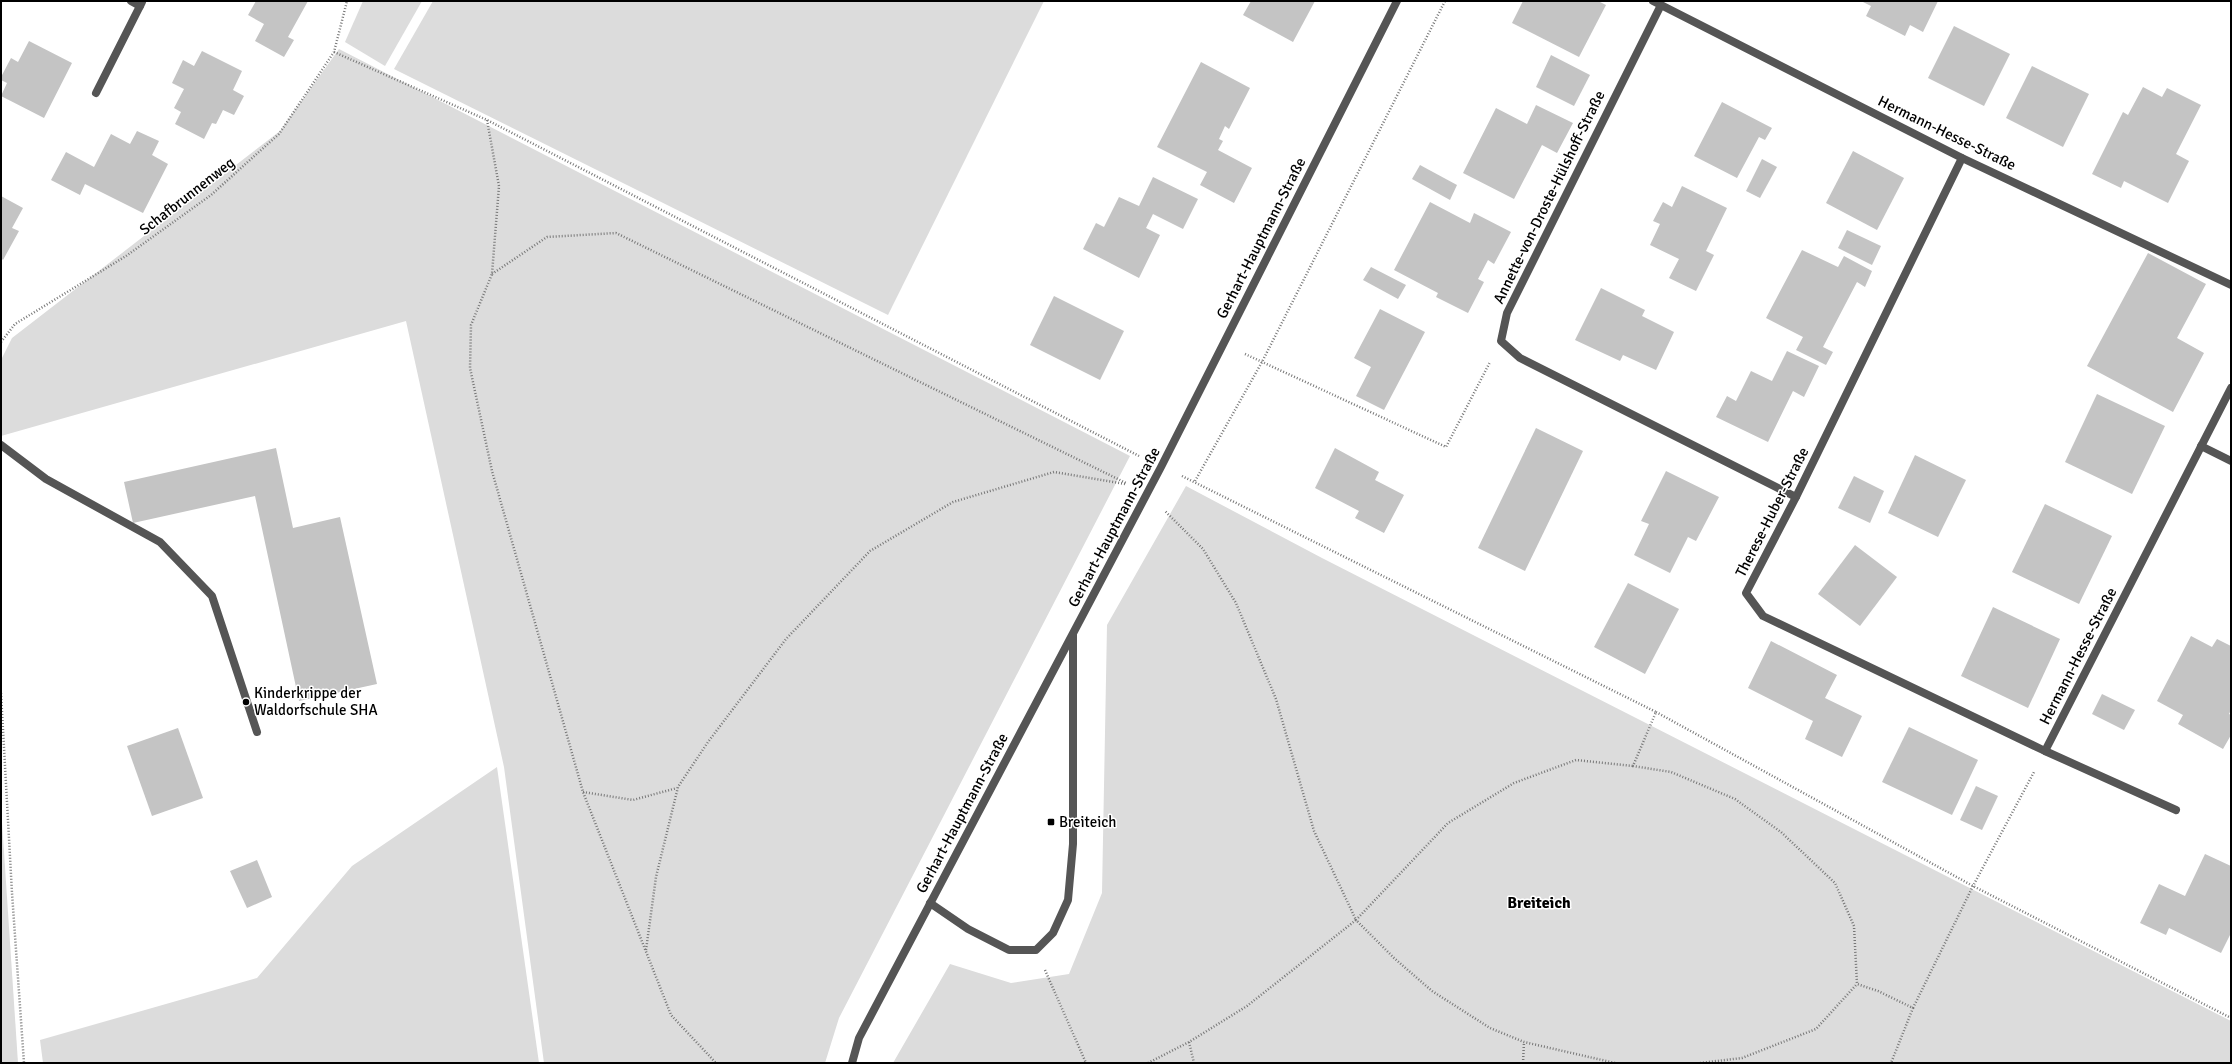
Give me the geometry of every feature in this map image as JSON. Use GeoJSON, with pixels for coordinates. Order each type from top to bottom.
{"type":"FeatureCollection","features":[{"type":"Feature","properties":{"kind":"street"},"geometry":{"type":"LineString","coordinates":[[96,94],[141,3],[131,1]]}},
{"type":"Feature","properties":{"kind":"street","name":"Gerhart-Hauptmann-Straße"},"geometry":{"type":"LineString","coordinates":[[852,1063],[859,1038],[1147,493],[1397,1]]}},
{"type":"Feature","properties":{"kind":"street","name":"Hermann-Hesse-Straße"},"geometry":{"type":"LineString","coordinates":[[1657,3],[1962,158],[2231,286]]}},
{"type":"Feature","properties":{"kind":"street","name":"Annette-von-Droste-Hülshoff-Straße"},"geometry":{"type":"LineString","coordinates":[[1501,341],[1506,313],[1657,3]]}},
{"type":"Feature","properties":{"kind":"street","name":"Therese-Huber-Straße"},"geometry":{"type":"LineString","coordinates":[[1962,158],[1796,497],[1746,593],[1763,616],[2045,751]]}},
{"type":"Feature","properties":{"kind":"street"},"geometry":{"type":"LineString","coordinates":[[1501,341],[1520,358],[1796,497]]}},
{"type":"Feature","properties":{"kind":"street","name":"Hermann-Hesse-Straße"},"geometry":{"type":"LineString","coordinates":[[2045,751],[2231,388]]}},
{"type":"Feature","properties":{"kind":"street"},"geometry":{"type":"LineString","coordinates":[[1,445],[46,479],[160,542],[212,596],[257,732]]}},
{"type":"Feature","properties":{"kind":"street"},"geometry":{"type":"LineString","coordinates":[[2201,446],[2231,461]]}},
{"type":"Feature","properties":{"kind":"street"},"geometry":{"type":"LineString","coordinates":[[930,903],[968,929],[1009,950],[1036,950],[1053,933],[1068,900],[1073,844],[1073,635]]}},
{"type":"Feature","properties":{"kind":"street"},"geometry":{"type":"LineString","coordinates":[[2045,751],[2176,810]]}},
{"type":"Feature","properties":{"kind":"path","name":"Schafbrunnenweg"},"geometry":{"type":"LineString","coordinates":[[1,342],[15,324],[126,256],[212,195],[278,134],[334,52],[347,1]]}},
{"type":"Feature","properties":{"kind":"path"},"geometry":{"type":"LineString","coordinates":[[1195,481],[1262,362],[1445,1]]}},
{"type":"Feature","properties":{"kind":"path"},"geometry":{"type":"LineString","coordinates":[[334,52],[487,120],[1144,458]]}},
{"type":"Feature","properties":{"kind":"path"},"geometry":{"type":"LineString","coordinates":[[487,120],[499,186],[492,274],[471,325],[470,368],[492,471],[583,792],[671,1015],[716,1063]]}},
{"type":"Feature","properties":{"kind":"path"},"geometry":{"type":"LineString","coordinates":[[492,274],[547,237],[616,233],[1129,484],[1054,472],[953,502],[870,551],[786,639],[708,742],[678,788],[656,877],[646,950]]}},
{"type":"Feature","properties":{"kind":"path"},"geometry":{"type":"LineString","coordinates":[[1223,343],[1446,447],[1501,341]]}},
{"type":"Feature","properties":{"kind":"path"},"geometry":{"type":"LineString","coordinates":[[1180,476],[1195,481],[1656,712],[1973,886],[2231,1018]]}},
{"type":"Feature","properties":{"kind":"path"},"geometry":{"type":"LineString","coordinates":[[1147,493],[1203,550],[1236,603],[1276,698],[1314,831],[1356,920],[1394,958],[1432,991],[1490,1028],[1524,1042],[1615,1063]]}},
{"type":"Feature","properties":{"kind":"path"},"geometry":{"type":"LineString","coordinates":[[1,693],[12,893],[24,1063]]}},
{"type":"Feature","properties":{"kind":"path"},"geometry":{"type":"LineString","coordinates":[[1633,766],[1656,712]]}},
{"type":"Feature","properties":{"kind":"path"},"geometry":{"type":"LineString","coordinates":[[1891,1063],[1914,1008],[1973,886],[2045,751]]}},
{"type":"Feature","properties":{"kind":"path"},"geometry":{"type":"LineString","coordinates":[[1148,1063],[1189,1042],[1247,1006],[1356,920],[1448,823],[1514,783],[1576,760],[1671,772],[1735,798],[1781,832],[1835,883],[1854,926],[1857,984],[1816,1029],[1742,1058],[1700,1063]]}},
{"type":"Feature","properties":{"kind":"path"},"geometry":{"type":"LineString","coordinates":[[583,792],[633,800],[678,788]]}},
{"type":"Feature","properties":{"kind":"path"},"geometry":{"type":"LineString","coordinates":[[1036,950],[1086,1063]]}},
{"type":"Feature","properties":{"kind":"path"},"geometry":{"type":"LineString","coordinates":[[1857,984],[1878,991],[1914,1008]]}},
{"type":"Feature","properties":{"kind":"path"},"geometry":{"type":"LineString","coordinates":[[1189,1042],[1194,1063]]}},
{"type":"Feature","properties":{"kind":"path"},"geometry":{"type":"LineString","coordinates":[[1524,1042],[1524,1063]]}},
{"type":"Feature","properties":{"kind":"shaded area"},"geometry":{"type":"Polygon","coordinates":[[[363,1],[422,1],[385,66],[345,42],[363,1]]]}},
{"type":"Feature","properties":{"kind":"shaded area"},"geometry":{"type":"Polygon","coordinates":[[[433,1],[1044,1],[888,315],[394,69],[433,1]]]}},
{"type":"Feature","properties":{"kind":"shaded area"},"geometry":{"type":"Polygon","coordinates":[[[339,49],[1130,456],[839,1018],[825,1063],[544,1063],[504,767],[406,321],[1,436],[1,360],[12,338],[280,131],[339,49]]]}},
{"type":"Feature","properties":{"kind":"shaded area"},"geometry":{"type":"Polygon","coordinates":[[[1186,486],[1322,558],[2231,1021],[2231,1063],[893,1063],[950,964],[1011,983],[1069,974],[1102,893],[1107,625],[1186,486]]]}},
{"type":"Feature","properties":{"kind":"shaded area"},"geometry":{"type":"Polygon","coordinates":[[[497,767],[539,1063],[43,1063],[40,1040],[257,978],[352,866],[497,767]]]}},
{"type":"Feature","properties":{"kind":"shaded area"},"geometry":{"type":"Polygon","coordinates":[[[1,807],[18,1063],[1,1063],[1,807]]]}},
{"type":"Feature","properties":{"kind":"building"},"geometry":{"type":"Polygon","coordinates":[[[256,1],[308,1],[288,37],[294,40],[284,57],[255,41],[264,24],[248,15],[256,1]]]}},
{"type":"Feature","properties":{"kind":"building"},"geometry":{"type":"Polygon","coordinates":[[[1251,1],[1315,1],[1293,42],[1243,15],[1251,1]]]}},
{"type":"Feature","properties":{"kind":"building"},"geometry":{"type":"Polygon","coordinates":[[[1523,1],[1598,1],[1606,5],[1579,57],[1512,23],[1523,1]]]}},
{"type":"Feature","properties":{"kind":"building"},"geometry":{"type":"Polygon","coordinates":[[[1861,1],[1938,1],[1923,32],[1910,25],[1905,36],[1866,16],[1871,6],[1861,1]]]}},
{"type":"Feature","properties":{"kind":"building"},"geometry":{"type":"Polygon","coordinates":[[[1954,26],[2010,54],[1984,106],[1928,78],[1954,26]]]}},
{"type":"Feature","properties":{"kind":"building"},"geometry":{"type":"Polygon","coordinates":[[[29,41],[72,63],[44,118],[1,96],[7,83],[1,80],[1,77],[11,58],[18,62],[29,41]]]}},
{"type":"Feature","properties":{"kind":"building"},"geometry":{"type":"Polygon","coordinates":[[[202,51],[242,71],[233,90],[244,96],[234,115],[223,110],[216,124],[212,123],[204,139],[175,124],[181,112],[174,108],[184,89],[172,83],[183,60],[194,66],[202,51]]]}},
{"type":"Feature","properties":{"kind":"building"},"geometry":{"type":"Polygon","coordinates":[[[1551,55],[1590,75],[1574,106],[1536,87],[1551,55]]]}},
{"type":"Feature","properties":{"kind":"building"},"geometry":{"type":"Polygon","coordinates":[[[1201,62],[1250,88],[1229,129],[1225,126],[1219,139],[1223,141],[1218,150],[1252,168],[1234,203],[1200,185],[1207,172],[1157,147],[1201,62]]]}},
{"type":"Feature","properties":{"kind":"building"},"geometry":{"type":"Polygon","coordinates":[[[2032,66],[2089,94],[2063,147],[2006,118],[2032,66]]]}},
{"type":"Feature","properties":{"kind":"building"},"geometry":{"type":"Polygon","coordinates":[[[2143,87],[2162,97],[2167,88],[2201,105],[2176,154],[2189,161],[2168,203],[2124,181],[2121,188],[2092,174],[2123,112],[2128,115],[2143,87]]]}},
{"type":"Feature","properties":{"kind":"building"},"geometry":{"type":"Polygon","coordinates":[[[1722,102],[1772,128],[1765,140],[1759,137],[1737,178],[1694,156],[1722,102]]]}},
{"type":"Feature","properties":{"kind":"building"},"geometry":{"type":"Polygon","coordinates":[[[1536,105],[1573,123],[1557,153],[1542,145],[1514,199],[1463,173],[1496,108],[1527,124],[1536,105]]]}},
{"type":"Feature","properties":{"kind":"building"},"geometry":{"type":"Polygon","coordinates":[[[137,131],[159,141],[152,155],[168,164],[143,213],[85,184],[80,195],[51,180],[66,152],[94,167],[111,134],[130,144],[137,131]]]}},
{"type":"Feature","properties":{"kind":"building"},"geometry":{"type":"Polygon","coordinates":[[[1853,151],[1904,178],[1877,230],[1826,203],[1853,151]]]}},
{"type":"Feature","properties":{"kind":"building"},"geometry":{"type":"Polygon","coordinates":[[[1762,159],[1777,167],[1760,198],[1746,191],[1762,159]]]}},
{"type":"Feature","properties":{"kind":"building"},"geometry":{"type":"Polygon","coordinates":[[[1420,165],[1457,185],[1450,200],[1412,179],[1420,165]]]}},
{"type":"Feature","properties":{"kind":"building"},"geometry":{"type":"Polygon","coordinates":[[[1153,177],[1198,199],[1183,229],[1153,214],[1146,228],[1160,235],[1139,278],[1083,249],[1096,223],[1104,227],[1119,197],[1139,206],[1153,177]]]}},
{"type":"Feature","properties":{"kind":"building"},"geometry":{"type":"Polygon","coordinates":[[[1682,186],[1727,208],[1706,251],[1714,255],[1696,291],[1669,278],[1679,259],[1650,245],[1660,224],[1653,221],[1663,202],[1672,207],[1682,186]]]}},
{"type":"Feature","properties":{"kind":"building"},"geometry":{"type":"Polygon","coordinates":[[[1,196],[23,208],[12,228],[19,231],[3,260],[1,258],[1,196]]]}},
{"type":"Feature","properties":{"kind":"building"},"geometry":{"type":"Polygon","coordinates":[[[1430,202],[1470,223],[1474,213],[1511,232],[1494,264],[1488,260],[1478,279],[1484,282],[1468,313],[1436,297],[1438,293],[1394,270],[1430,202]]]}},
{"type":"Feature","properties":{"kind":"building"},"geometry":{"type":"Polygon","coordinates":[[[1847,230],[1881,246],[1872,265],[1838,248],[1847,230]]]}},
{"type":"Feature","properties":{"kind":"building"},"geometry":{"type":"Polygon","coordinates":[[[1802,250],[1838,267],[1844,256],[1872,271],[1865,287],[1857,282],[1823,347],[1833,352],[1826,365],[1796,350],[1803,337],[1766,318],[1802,250]]]}},
{"type":"Feature","properties":{"kind":"building"},"geometry":{"type":"Polygon","coordinates":[[[2148,253],[2206,284],[2177,338],[2204,353],[2173,412],[2087,366],[2148,253]]]}},
{"type":"Feature","properties":{"kind":"building"},"geometry":{"type":"Polygon","coordinates":[[[1371,267],[1406,285],[1398,299],[1363,280],[1371,267]]]}},
{"type":"Feature","properties":{"kind":"building"},"geometry":{"type":"Polygon","coordinates":[[[1601,288],[1645,310],[1642,316],[1674,332],[1656,370],[1623,355],[1620,361],[1575,340],[1601,288]]]}},
{"type":"Feature","properties":{"kind":"building"},"geometry":{"type":"Polygon","coordinates":[[[1054,296],[1124,331],[1100,380],[1030,345],[1054,296]]]}},
{"type":"Feature","properties":{"kind":"building"},"geometry":{"type":"Polygon","coordinates":[[[1380,309],[1425,332],[1384,410],[1356,396],[1371,367],[1354,358],[1380,309]]]}},
{"type":"Feature","properties":{"kind":"building"},"geometry":{"type":"Polygon","coordinates":[[[1787,351],[1819,366],[1804,397],[1793,391],[1768,442],[1716,417],[1727,396],[1736,401],[1751,371],[1772,381],[1787,351]]]}},
{"type":"Feature","properties":{"kind":"building"},"geometry":{"type":"Polygon","coordinates":[[[2097,394],[2165,426],[2132,494],[2065,462],[2097,394]]]}},
{"type":"Feature","properties":{"kind":"building"},"geometry":{"type":"Polygon","coordinates":[[[1536,428],[1583,451],[1525,571],[1478,548],[1536,428]]]}},
{"type":"Feature","properties":{"kind":"building"},"geometry":{"type":"Polygon","coordinates":[[[276,448],[293,528],[340,517],[377,684],[299,701],[255,496],[133,523],[124,482],[276,448]]]}},
{"type":"Feature","properties":{"kind":"building"},"geometry":{"type":"Polygon","coordinates":[[[1335,448],[1379,472],[1375,480],[1404,495],[1384,533],[1355,518],[1359,511],[1315,488],[1335,448]]]}},
{"type":"Feature","properties":{"kind":"building"},"geometry":{"type":"Polygon","coordinates":[[[1915,455],[1966,480],[1938,537],[1888,513],[1915,455]]]}},
{"type":"Feature","properties":{"kind":"building"},"geometry":{"type":"Polygon","coordinates":[[[1666,471],[1719,497],[1696,541],[1688,537],[1670,573],[1634,555],[1649,524],[1641,521],[1666,471]]]}},
{"type":"Feature","properties":{"kind":"building"},"geometry":{"type":"Polygon","coordinates":[[[1854,476],[1884,491],[1870,523],[1838,508],[1854,476]]]}},
{"type":"Feature","properties":{"kind":"building"},"geometry":{"type":"Polygon","coordinates":[[[2045,504],[2112,536],[2079,604],[2012,572],[2045,504]]]}},
{"type":"Feature","properties":{"kind":"building"},"geometry":{"type":"Polygon","coordinates":[[[1855,545],[1897,577],[1860,626],[1818,594],[1855,545]]]}},
{"type":"Feature","properties":{"kind":"building"},"geometry":{"type":"Polygon","coordinates":[[[1628,583],[1679,609],[1645,674],[1594,647],[1628,583]]]}},
{"type":"Feature","properties":{"kind":"building"},"geometry":{"type":"Polygon","coordinates":[[[1993,607],[2060,639],[2028,708],[1961,676],[1993,607]]]}},
{"type":"Feature","properties":{"kind":"building"},"geometry":{"type":"Polygon","coordinates":[[[2191,636],[2212,647],[2217,639],[2231,646],[2231,710],[2229,714],[2231,715],[2231,735],[2223,749],[2178,724],[2183,715],[2157,701],[2191,636]]]}},
{"type":"Feature","properties":{"kind":"building"},"geometry":{"type":"Polygon","coordinates":[[[1771,641],[1837,675],[1825,698],[1862,716],[1842,757],[1805,739],[1813,721],[1748,688],[1771,641]]]}},
{"type":"Feature","properties":{"kind":"building"},"geometry":{"type":"Polygon","coordinates":[[[2102,694],[2135,710],[2124,730],[2092,714],[2102,694]]]}},
{"type":"Feature","properties":{"kind":"building"},"geometry":{"type":"Polygon","coordinates":[[[1909,727],[1978,760],[1952,815],[1882,782],[1909,727]]]}},
{"type":"Feature","properties":{"kind":"building"},"geometry":{"type":"Polygon","coordinates":[[[178,728],[203,798],[152,816],[127,746],[178,728]]]}},
{"type":"Feature","properties":{"kind":"building"},"geometry":{"type":"Polygon","coordinates":[[[1976,786],[1998,796],[1982,830],[1960,820],[1976,786]]]}},
{"type":"Feature","properties":{"kind":"building"},"geometry":{"type":"Polygon","coordinates":[[[2205,854],[2231,866],[2231,933],[2221,953],[2169,928],[2166,935],[2140,923],[2159,884],[2185,896],[2205,854]]]}},
{"type":"Feature","properties":{"kind":"building"},"geometry":{"type":"Polygon","coordinates":[[[257,860],[272,897],[247,908],[230,871],[257,860]]]}},
{"type":"Feature","properties":{"kind":"place","name":"Kinderkrippe der Waldorfschule SHA"},"geometry":{"type":"Point","coordinates":[246,702]}},
{"type":"Feature","properties":{"kind":"place","name":"Breiteich"},"geometry":{"type":"Point","coordinates":[1051,822]}},
{"type":"Feature","properties":{"kind":"district","name":"Breiteich"},"geometry":{"type":"Point","coordinates":[1539,903]}}]}
